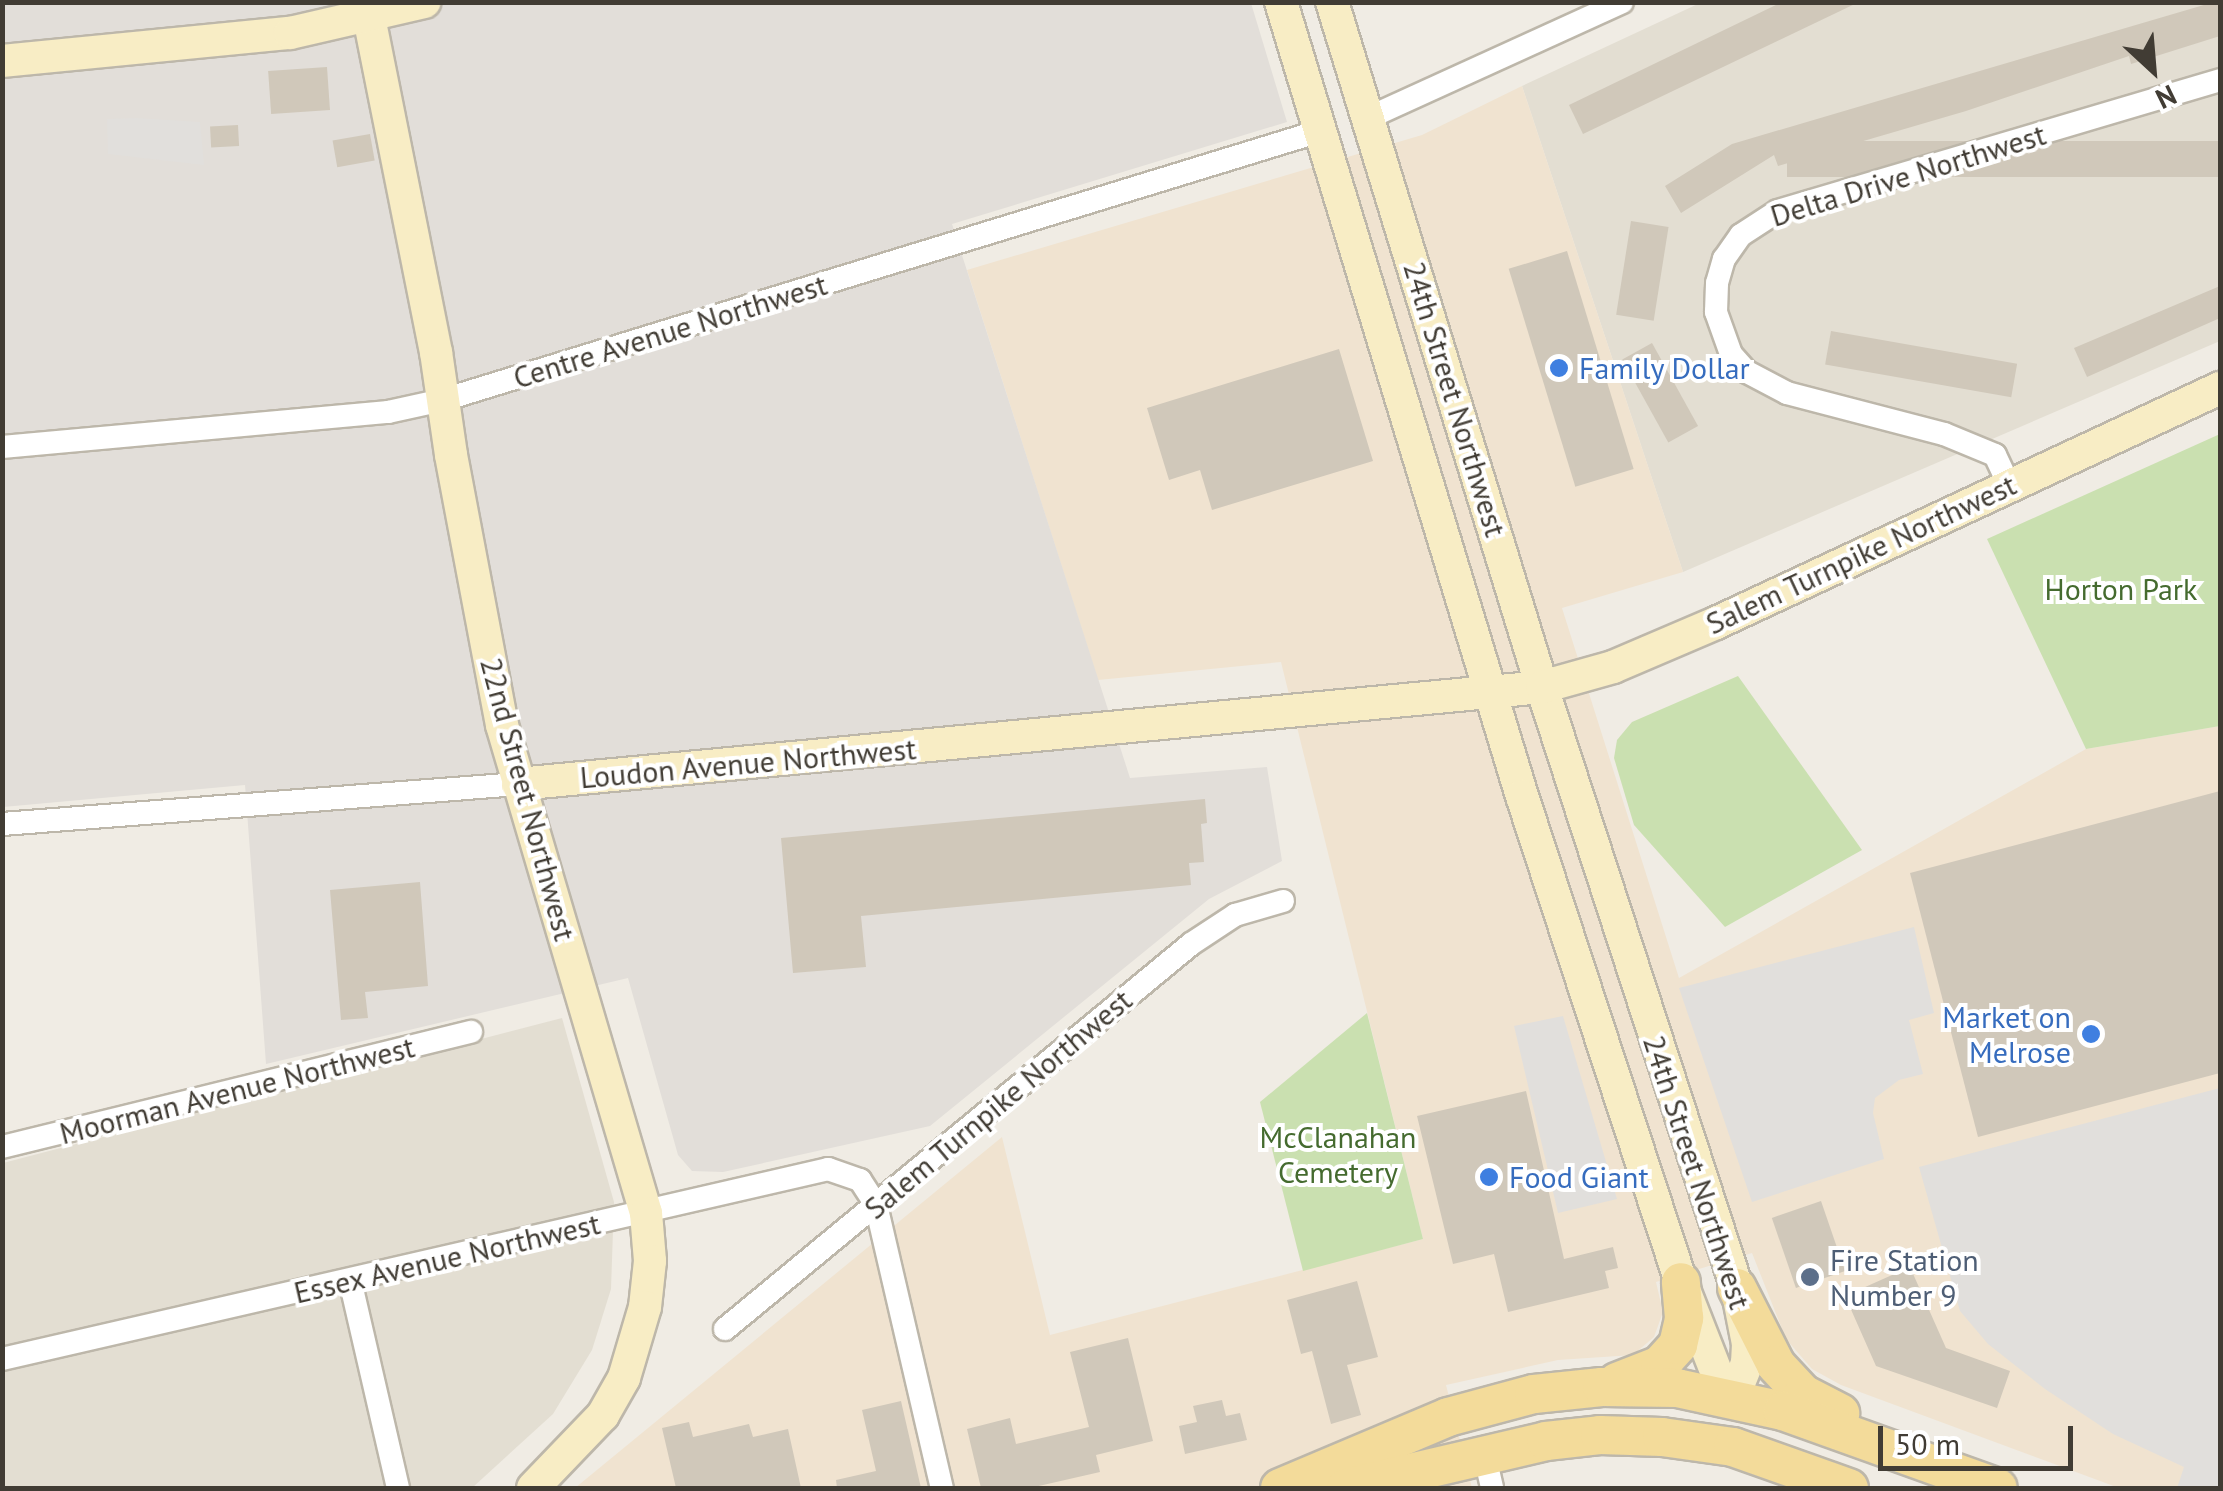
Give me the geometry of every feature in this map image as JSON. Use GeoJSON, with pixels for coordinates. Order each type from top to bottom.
{"type":"FeatureCollection","features":[{"type":"Feature","properties":{"kind":"main road"},"geometry":{"type":"LineString","coordinates":[[1602,1386],[1646,1374],[1678,1345],[1684,1318],[1681,1282]]}},
{"type":"Feature","properties":{"kind":"main road"},"geometry":{"type":"LineString","coordinates":[[1738,1288],[1763,1346],[1803,1394],[1895,1433],[1998,1466],[2020,1488]]}},
{"type":"Feature","properties":{"kind":"main road"},"geometry":{"type":"LineString","coordinates":[[1280,1488],[1448,1417],[1534,1394],[1602,1386],[1677,1388],[1784,1411],[1998,1488]]}},
{"type":"Feature","properties":{"kind":"main road"},"geometry":{"type":"LineString","coordinates":[[1726,1397],[1760,1442],[1800,1470]]}},
{"type":"Feature","properties":{"kind":"main road"},"geometry":{"type":"LineString","coordinates":[[1488,1473],[1508,1430],[1595,1415],[1678,1418],[1704,1410],[1726,1397]]}},
{"type":"Feature","properties":{"kind":"main road"},"geometry":{"type":"LineString","coordinates":[[1346,1488],[1488,1473],[1546,1441],[1662,1436],[1734,1447],[1849,1488]]}},
{"type":"Feature","properties":{"kind":"street"},"geometry":{"type":"LineString","coordinates":[[2,61],[192,45],[369,17],[424,2]]}},
{"type":"Feature","properties":{"kind":"street","name":"24th Street Northwest"},"geometry":{"type":"LineString","coordinates":[[1280,2],[1492,695],[1681,1282],[1726,1397],[1739,1383],[1748,1363],[1738,1288],[1542,687],[1332,2]]}},
{"type":"Feature","properties":{"kind":"street"},"geometry":{"type":"LineString","coordinates":[[1368,118],[1622,2]]}},
{"type":"Feature","properties":{"kind":"street","name":"22nd Street Northwest"},"geometry":{"type":"LineString","coordinates":[[369,17],[502,725],[646,1213],[650,1261],[646,1306],[631,1360],[603,1415],[535,1487]]}},
{"type":"Feature","properties":{"kind":"street","name":"Delta Drive Northwest"},"geometry":{"type":"LineString","coordinates":[[2009,485],[1995,455],[1944,434],[1787,393],[1748,372],[1731,354],[1716,312],[1717,283],[1724,260],[1741,235],[1778,211],[2220,80]]}},
{"type":"Feature","properties":{"kind":"street","name":"Centre Avenue Northwest"},"geometry":{"type":"LineString","coordinates":[[2,446],[388,412],[443,400],[1320,131]]}},
{"type":"Feature","properties":{"kind":"street","name":"Salem Turnpike Northwest"},"geometry":{"type":"LineString","coordinates":[[1492,695],[1542,687],[1629,660],[2220,388]]}},
{"type":"Feature","properties":{"kind":"street","name":"Loudon Avenue Northwest"},"geometry":{"type":"LineString","coordinates":[[2,824],[518,784],[1492,695]]}},
{"type":"Feature","properties":{"kind":"street","name":"Salem Turnpike Northwest"},"geometry":{"type":"LineString","coordinates":[[724,1329],[1191,944],[1235,916],[1283,901]]}},
{"type":"Feature","properties":{"kind":"street","name":"Moorman Avenue Northwest"},"geometry":{"type":"LineString","coordinates":[[2,1147],[471,1032]]}},
{"type":"Feature","properties":{"kind":"street","name":"Essex Avenue Northwest"},"geometry":{"type":"LineString","coordinates":[[2,1358],[828,1169],[860,1180],[876,1205]]}},
{"type":"Feature","properties":{"kind":"street"},"geometry":{"type":"LineString","coordinates":[[876,1205],[942,1488]]}},
{"type":"Feature","properties":{"kind":"street"},"geometry":{"type":"LineString","coordinates":[[350,1280],[398,1488]]}},
{"type":"Feature","properties":{"kind":"shaded area"},"geometry":{"type":"Polygon","coordinates":[[[3,3],[1251,3],[1287,122],[952,224],[1130,778],[1267,767],[1282,861],[1209,899],[930,1126],[723,1172],[692,1171],[678,1155],[628,978],[266,1064],[245,785],[3,807],[3,3]]]}},
{"type":"Feature","properties":{"kind":"shaded area"},"geometry":{"type":"Polygon","coordinates":[[[1700,3],[2220,3],[2220,341],[1683,572],[1522,86],[1700,3]]]}},
{"type":"Feature","properties":{"kind":"shaded area"},"geometry":{"type":"Polygon","coordinates":[[[1522,86],[1683,572],[1562,608],[1679,978],[2086,749],[2220,726],[2220,1488],[2119,1488],[1841,1385],[1812,1369],[1786,1339],[1752,1253],[1656,1282],[1663,1312],[1654,1337],[1633,1355],[1558,1360],[1446,1385],[1472,1488],[575,1488],[1002,1137],[1050,1335],[1423,1239],[1281,662],[1098,680],[967,270],[1422,135],[1522,86]]]}},
{"type":"Feature","properties":{"kind":"shaded area"},"geometry":{"type":"Polygon","coordinates":[[[107,119],[200,122],[204,165],[108,154],[107,119]]]}},
{"type":"Feature","properties":{"kind":"shaded area"},"geometry":{"type":"Polygon","coordinates":[[[1914,927],[1934,1013],[1909,1020],[1923,1074],[1899,1080],[1875,1098],[1873,1113],[1884,1159],[1752,1202],[1679,988],[1914,927]]]}},
{"type":"Feature","properties":{"kind":"shaded area"},"geometry":{"type":"Polygon","coordinates":[[[1563,1016],[1617,1199],[1558,1213],[1514,1026],[1563,1016]]]}},
{"type":"Feature","properties":{"kind":"shaded area"},"geometry":{"type":"Polygon","coordinates":[[[562,1018],[614,1202],[611,1289],[592,1350],[553,1414],[472,1488],[3,1488],[3,1163],[562,1018]]]}},
{"type":"Feature","properties":{"kind":"shaded area"},"geometry":{"type":"Polygon","coordinates":[[[2220,1088],[2220,1488],[2177,1488],[2184,1467],[2113,1434],[2045,1389],[1988,1344],[1960,1311],[1919,1167],[2220,1088]]]}},
{"type":"Feature","properties":{"kind":"green space","name":"Horton Park"},"geometry":{"type":"Polygon","coordinates":[[[2220,434],[2220,726],[2086,749],[1987,539],[2220,434]]]}},
{"type":"Feature","properties":{"kind":"green space"},"geometry":{"type":"Polygon","coordinates":[[[1738,676],[1862,850],[1725,927],[1634,825],[1614,758],[1617,740],[1632,722],[1738,676]]]}},
{"type":"Feature","properties":{"kind":"green space","name":"McClanahan Cemetery"},"geometry":{"type":"Polygon","coordinates":[[[1367,1013],[1423,1239],[1303,1271],[1260,1102],[1367,1013]]]}},
{"type":"Feature","properties":{"kind":"building"},"geometry":{"type":"Polygon","coordinates":[[[1782,2],[1859,2],[1583,134],[1569,105],[1782,2]]]}},
{"type":"Feature","properties":{"kind":"building"},"geometry":{"type":"Polygon","coordinates":[[[2220,2],[2220,36],[2131,64],[2129,56],[1966,111],[1778,166],[1774,155],[1681,213],[1665,186],[1732,144],[2220,2]]]}},
{"type":"Feature","properties":{"kind":"building"},"geometry":{"type":"Polygon","coordinates":[[[327,67],[330,110],[271,114],[268,71],[327,67]]]}},
{"type":"Feature","properties":{"kind":"building"},"geometry":{"type":"Polygon","coordinates":[[[238,125],[239,146],[211,147],[210,126],[238,125]]]}},
{"type":"Feature","properties":{"kind":"building"},"geometry":{"type":"Polygon","coordinates":[[[370,134],[375,161],[337,167],[333,141],[370,134]]]}},
{"type":"Feature","properties":{"kind":"building"},"geometry":{"type":"Polygon","coordinates":[[[1787,141],[2220,141],[2220,177],[1787,177],[1787,141]]]}},
{"type":"Feature","properties":{"kind":"building"},"geometry":{"type":"Polygon","coordinates":[[[1631,221],[1669,227],[1654,321],[1616,315],[1631,221]]]}},
{"type":"Feature","properties":{"kind":"building"},"geometry":{"type":"Polygon","coordinates":[[[1567,251],[1634,469],[1575,487],[1509,269],[1567,251]]]}},
{"type":"Feature","properties":{"kind":"building"},"geometry":{"type":"Polygon","coordinates":[[[2220,286],[2220,318],[2087,377],[2074,348],[2220,286]]]}},
{"type":"Feature","properties":{"kind":"building"},"geometry":{"type":"Polygon","coordinates":[[[1831,331],[2017,364],[2011,397],[1825,364],[1831,331]]]}},
{"type":"Feature","properties":{"kind":"building"},"geometry":{"type":"Polygon","coordinates":[[[1652,343],[1698,426],[1668,443],[1622,359],[1652,343]]]}},
{"type":"Feature","properties":{"kind":"building"},"geometry":{"type":"Polygon","coordinates":[[[1339,349],[1373,461],[1212,510],[1200,470],[1169,480],[1147,408],[1339,349]]]}},
{"type":"Feature","properties":{"kind":"building"},"geometry":{"type":"Polygon","coordinates":[[[2220,791],[2220,1073],[1978,1137],[1910,873],[2220,791]]]}},
{"type":"Feature","properties":{"kind":"building"},"geometry":{"type":"Polygon","coordinates":[[[1205,799],[1207,823],[1201,824],[1204,862],[1189,863],[1191,885],[861,916],[866,967],[793,973],[781,838],[1205,799]]]}},
{"type":"Feature","properties":{"kind":"building"},"geometry":{"type":"Polygon","coordinates":[[[420,882],[428,986],[365,992],[368,1018],[341,1020],[330,890],[420,882]]]}},
{"type":"Feature","properties":{"kind":"building","name":"Food Giant"},"geometry":{"type":"Polygon","coordinates":[[[1526,1091],[1564,1259],[1613,1247],[1618,1268],[1605,1271],[1609,1288],[1508,1312],[1494,1254],[1453,1264],[1417,1116],[1526,1091]]]}},
{"type":"Feature","properties":{"kind":"building"},"geometry":{"type":"Polygon","coordinates":[[[1821,1201],[1845,1271],[1796,1288],[1772,1218],[1821,1201]]]}},
{"type":"Feature","properties":{"kind":"building"},"geometry":{"type":"Polygon","coordinates":[[[1910,1267],[1946,1348],[2010,1371],[1997,1408],[1876,1366],[1845,1296],[1910,1267]]]}},
{"type":"Feature","properties":{"kind":"building"},"geometry":{"type":"Polygon","coordinates":[[[1357,1281],[1378,1357],[1347,1365],[1361,1415],[1331,1424],[1312,1351],[1301,1354],[1287,1300],[1357,1281]]]}},
{"type":"Feature","properties":{"kind":"building"},"geometry":{"type":"Polygon","coordinates":[[[1128,1338],[1153,1441],[1096,1455],[1100,1472],[1030,1488],[981,1488],[967,1429],[1010,1418],[1016,1444],[1089,1427],[1070,1352],[1128,1338]]]}},
{"type":"Feature","properties":{"kind":"building"},"geometry":{"type":"Polygon","coordinates":[[[1222,1400],[1226,1416],[1240,1413],[1247,1440],[1185,1454],[1179,1426],[1197,1422],[1193,1406],[1222,1400]]]}},
{"type":"Feature","properties":{"kind":"building"},"geometry":{"type":"Polygon","coordinates":[[[901,1401],[921,1488],[837,1488],[836,1480],[876,1471],[862,1410],[901,1401]]]}},
{"type":"Feature","properties":{"kind":"building"},"geometry":{"type":"Polygon","coordinates":[[[689,1422],[693,1437],[749,1424],[753,1437],[788,1429],[801,1488],[676,1488],[662,1428],[689,1422]]]}},
{"type":"Feature","properties":{"kind":"place","name":"Family Dollar"},"geometry":{"type":"Point","coordinates":[1559,368]}},
{"type":"Feature","properties":{"kind":"place","name":"Market on Melrose"},"geometry":{"type":"Point","coordinates":[2091,1034]}},
{"type":"Feature","properties":{"kind":"place","name":"Food Giant"},"geometry":{"type":"Point","coordinates":[1489,1177]}},
{"type":"Feature","properties":{"kind":"place","name":"Fire Station Number 9"},"geometry":{"type":"Point","coordinates":[1810,1277]}}]}
